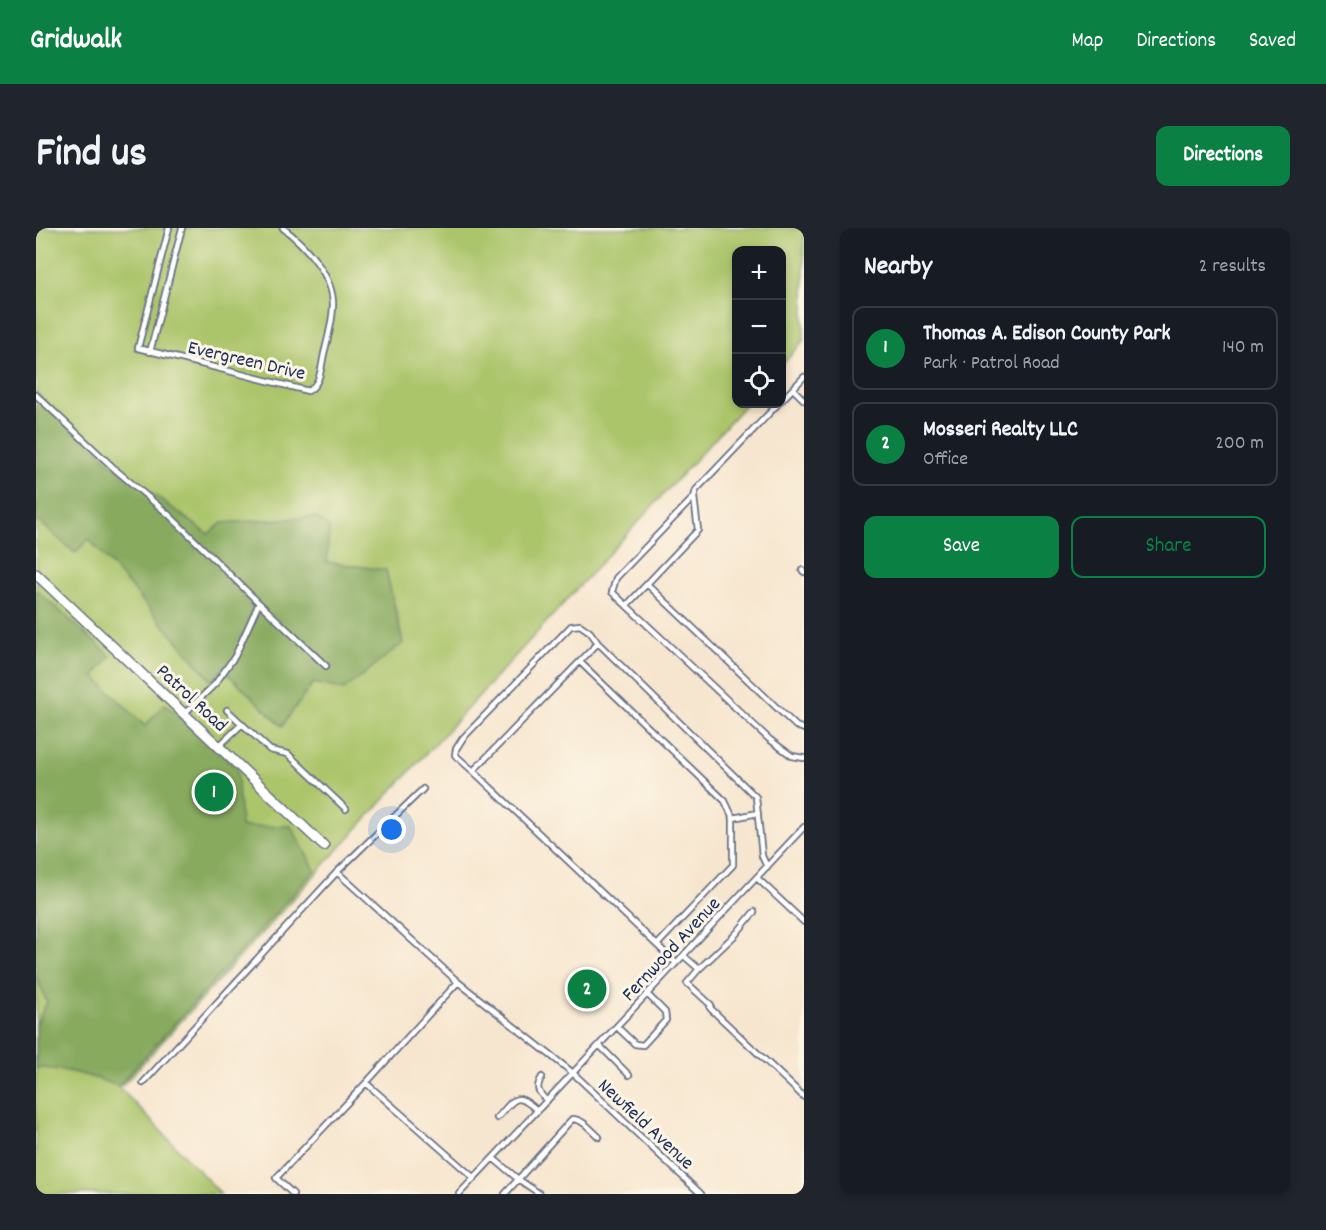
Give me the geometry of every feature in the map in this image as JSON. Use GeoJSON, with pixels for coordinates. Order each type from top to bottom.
{"type":"FeatureCollection","features":[{"type":"Feature","properties":{"kind":"street","name":"Patrol Road"},"geometry":{"type":"LineString","coordinates":[[36,574],[324,846]]}},
{"type":"Feature","properties":{"kind":"lane","name":"Evergreen Drive"},"geometry":{"type":"LineString","coordinates":[[169,228],[138,348],[304,392],[314,388],[319,379],[332,321],[333,301],[319,265],[283,228]]}},
{"type":"Feature","properties":{"kind":"lane"},"geometry":{"type":"LineString","coordinates":[[150,352],[182,228]]}},
{"type":"Feature","properties":{"kind":"lane"},"geometry":{"type":"LineString","coordinates":[[786,396],[804,377]]}},
{"type":"Feature","properties":{"kind":"lane"},"geometry":{"type":"LineString","coordinates":[[793,389],[804,400]]}},
{"type":"Feature","properties":{"kind":"lane"},"geometry":{"type":"LineString","coordinates":[[36,395],[117,471],[168,514],[326,666]]}},
{"type":"Feature","properties":{"kind":"lane"},"geometry":{"type":"LineString","coordinates":[[627,604],[698,530],[694,497],[696,490],[774,408]]}},
{"type":"Feature","properties":{"kind":"lane"},"geometry":{"type":"LineString","coordinates":[[694,497],[616,578],[612,592],[769,740],[792,756],[804,758]]}},
{"type":"Feature","properties":{"kind":"lane"},"geometry":{"type":"LineString","coordinates":[[646,584],[796,726],[804,729]]}},
{"type":"Feature","properties":{"kind":"lane"},"geometry":{"type":"LineString","coordinates":[[184,714],[215,684],[228,665],[259,603]]}},
{"type":"Feature","properties":{"kind":"lane"},"geometry":{"type":"LineString","coordinates":[[676,963],[455,755],[463,738],[571,626],[580,625],[590,632],[598,644],[756,797],[762,856],[767,867]]}},
{"type":"Feature","properties":{"kind":"lane"},"geometry":{"type":"LineString","coordinates":[[473,771],[598,644]]}},
{"type":"Feature","properties":{"kind":"lane"},"geometry":{"type":"LineString","coordinates":[[580,662],[725,801],[733,818],[733,865],[657,945]]}},
{"type":"Feature","properties":{"kind":"lane"},"geometry":{"type":"LineString","coordinates":[[227,710],[270,750],[288,754],[346,809]]}},
{"type":"Feature","properties":{"kind":"lane"},"geometry":{"type":"LineString","coordinates":[[219,746],[242,724]]}},
{"type":"Feature","properties":{"kind":"lane"},"geometry":{"type":"LineString","coordinates":[[143,1083],[337,872],[423,789]]}},
{"type":"Feature","properties":{"kind":"lane"},"geometry":{"type":"LineString","coordinates":[[733,818],[758,813]]}},
{"type":"Feature","properties":{"kind":"lane","name":"Fernwood Avenue"},"geometry":{"type":"LineString","coordinates":[[459,1194],[804,827]]}},
{"type":"Feature","properties":{"kind":"lane","name":"Newfield Avenue"},"geometry":{"type":"LineString","coordinates":[[337,872],[458,982],[573,1073],[701,1194]]}},
{"type":"Feature","properties":{"kind":"lane"},"geometry":{"type":"LineString","coordinates":[[757,878],[804,922]]}},
{"type":"Feature","properties":{"kind":"lane"},"geometry":{"type":"LineString","coordinates":[[754,912],[736,934],[687,983],[711,1005],[710,1008],[804,1097]]}},
{"type":"Feature","properties":{"kind":"lane"},"geometry":{"type":"LineString","coordinates":[[684,956],[699,969]]}},
{"type":"Feature","properties":{"kind":"lane"},"geometry":{"type":"LineString","coordinates":[[293,1194],[276,1178],[458,982]]}},
{"type":"Feature","properties":{"kind":"lane"},"geometry":{"type":"LineString","coordinates":[[617,1027],[635,1044],[643,1045],[666,1020],[665,1012],[647,994]]}},
{"type":"Feature","properties":{"kind":"lane"},"geometry":{"type":"LineString","coordinates":[[599,1045],[629,1075]]}},
{"type":"Feature","properties":{"kind":"lane"},"geometry":{"type":"LineString","coordinates":[[542,1077],[537,1085],[537,1091],[547,1101]]}},
{"type":"Feature","properties":{"kind":"lane"},"geometry":{"type":"LineString","coordinates":[[366,1083],[474,1178]]}},
{"type":"Feature","properties":{"kind":"lane"},"geometry":{"type":"LineString","coordinates":[[497,1118],[520,1098],[525,1099],[538,1111]]}},
{"type":"Feature","properties":{"kind":"lane"},"geometry":{"type":"LineString","coordinates":[[505,1194],[572,1119],[584,1123],[599,1137]]}},
{"type":"Feature","properties":{"kind":"lane"},"geometry":{"type":"LineString","coordinates":[[493,1158],[540,1194]]}},
{"type":"Feature","properties":{"kind":"lane"},"geometry":{"type":"LineString","coordinates":[[510,1188],[516,1194]]}},
{"type":"Feature","properties":{"kind":"green space"},"geometry":{"type":"Polygon","coordinates":[[[36,228],[804,228],[804,340],[786,360],[786,246],[732,246],[732,408],[742,408],[120,1088],[221,1194],[36,1194],[36,228]]]}},
{"type":"Feature","properties":{"kind":"green space"},"geometry":{"type":"Polygon","coordinates":[[[36,392],[112,464],[208,534],[222,523],[315,517],[329,527],[327,562],[386,570],[403,643],[344,690],[313,683],[282,726],[223,669],[212,681],[89,539],[75,553],[36,519],[36,392]]]}},
{"type":"Feature","properties":{"kind":"green space"},"geometry":{"type":"Polygon","coordinates":[[[36,590],[111,656],[94,676],[145,726],[165,704],[237,769],[241,827],[291,826],[315,870],[118,1086],[78,1073],[36,1068],[36,1025],[47,1002],[36,976],[36,590]]]}},
{"type":"Feature","properties":{"kind":"place","name":"Thomas A. Edison County Park"},"geometry":{"type":"Point","coordinates":[214,792]}},
{"type":"Feature","properties":{"kind":"place","name":"Mosseri Realty LLC"},"geometry":{"type":"Point","coordinates":[587,989]}}]}
